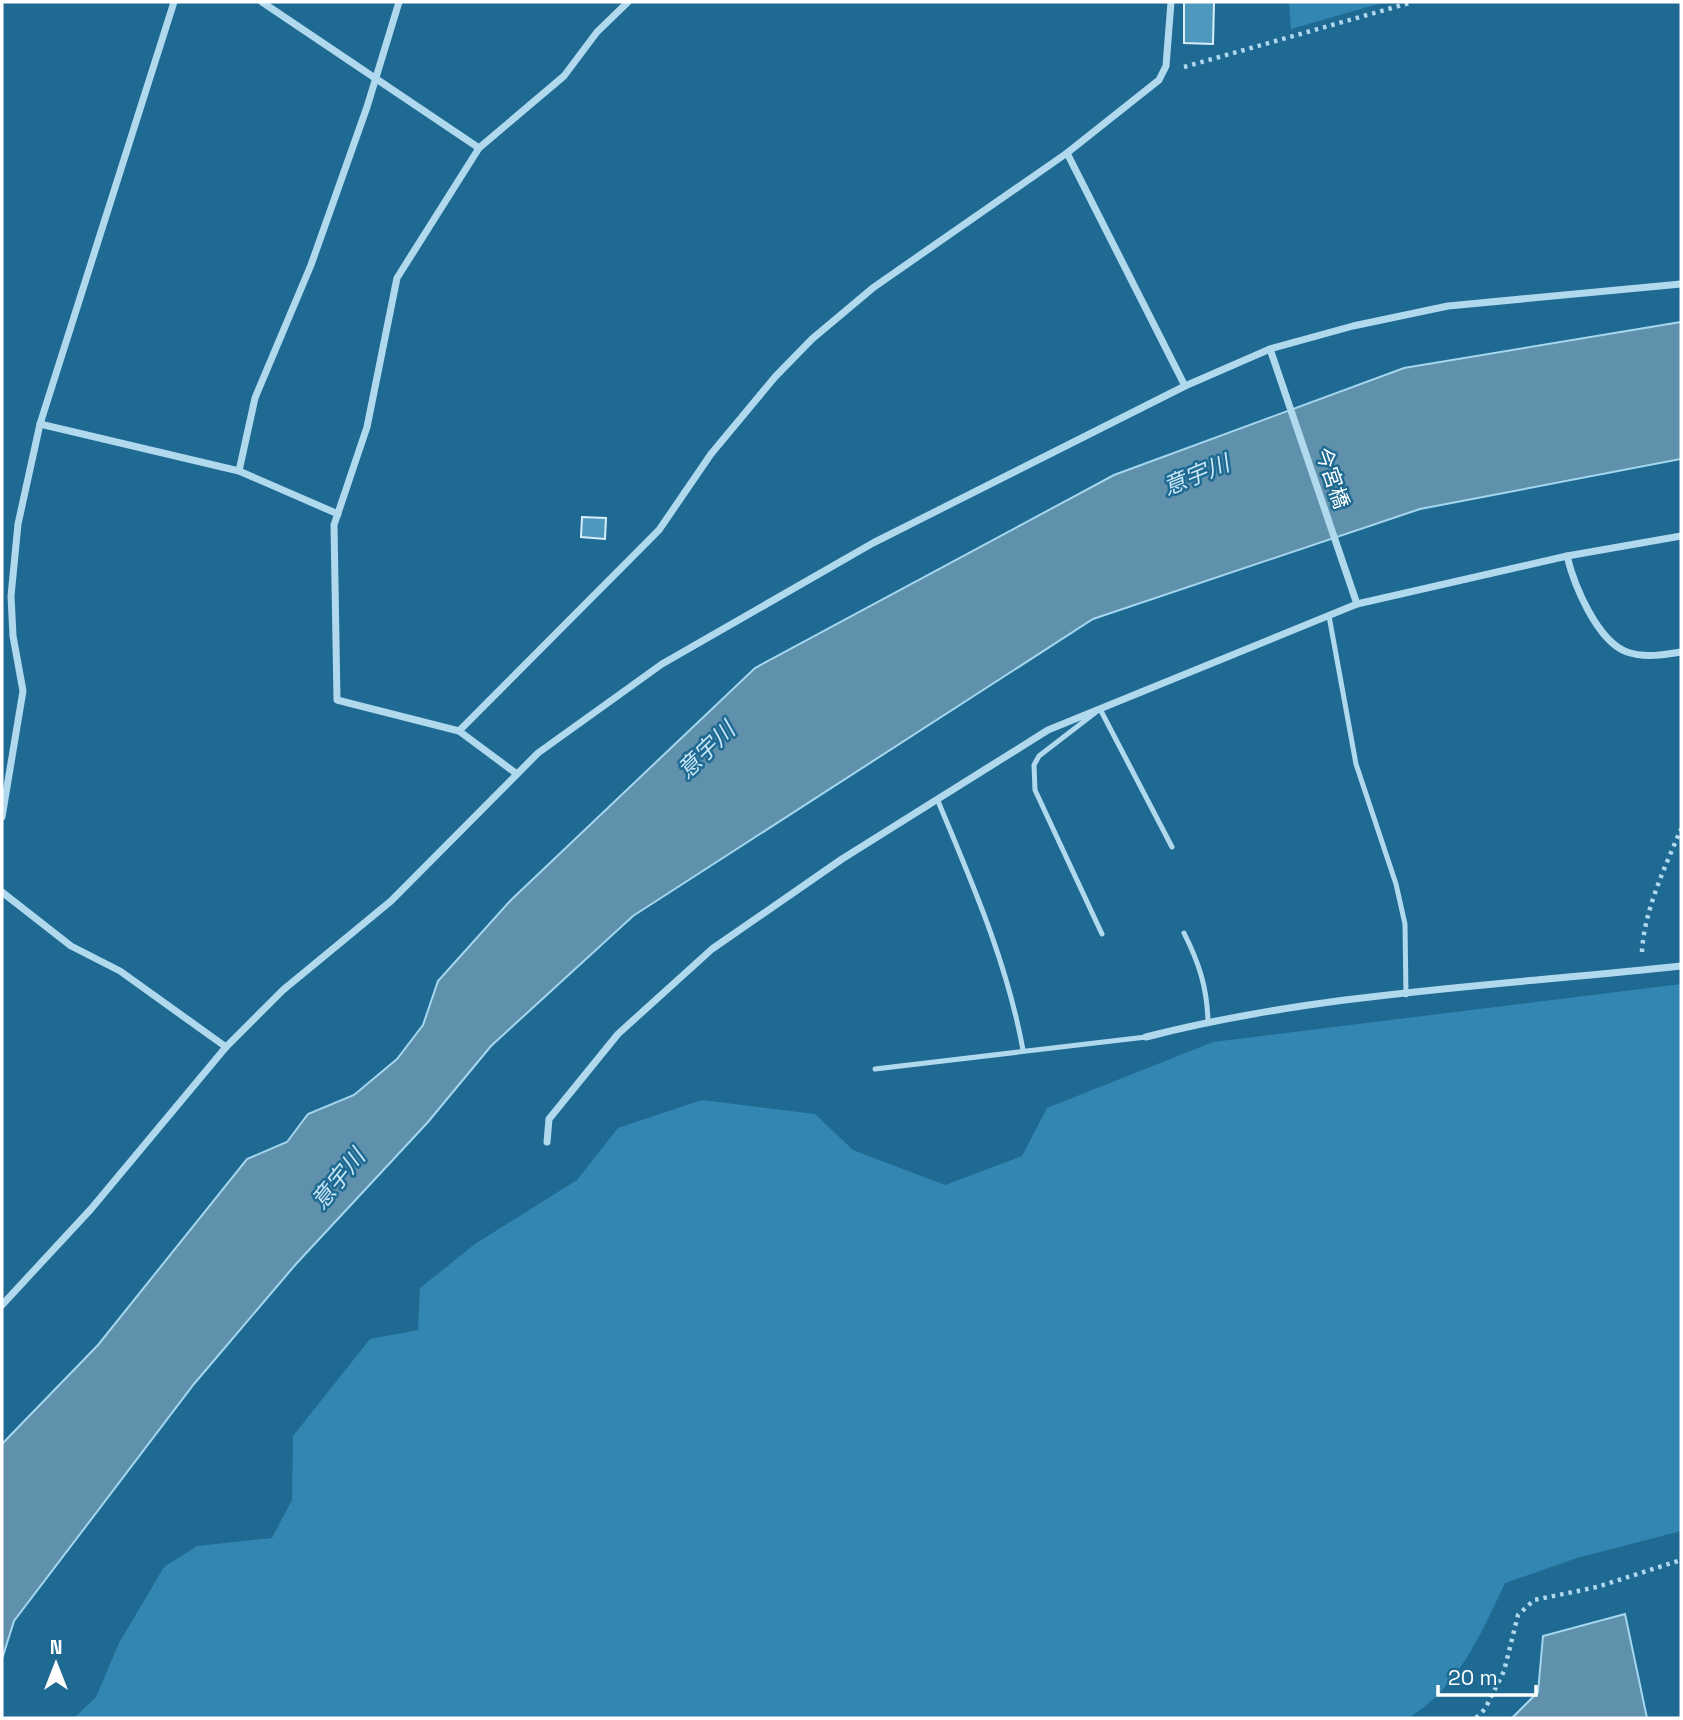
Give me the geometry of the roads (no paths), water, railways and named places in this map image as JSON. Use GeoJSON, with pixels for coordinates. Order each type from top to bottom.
{"type":"FeatureCollection","features":[{"type":"Feature","properties":{"kind":"street"},"geometry":{"type":"LineString","coordinates":[[2,817],[23,691],[13,636],[11,596],[18,524],[40,424],[174,2]]}},
{"type":"Feature","properties":{"kind":"street"},"geometry":{"type":"LineString","coordinates":[[262,2],[479,148]]}},
{"type":"Feature","properties":{"kind":"street"},"geometry":{"type":"LineString","coordinates":[[239,471],[255,398],[311,265],[376,79],[399,2]]}},
{"type":"Feature","properties":{"kind":"street"},"geometry":{"type":"LineString","coordinates":[[517,774],[459,731],[337,700],[334,525],[367,427],[397,278],[479,148],[564,76],[597,32],[628,2]]}},
{"type":"Feature","properties":{"kind":"street"},"geometry":{"type":"LineString","coordinates":[[459,731],[659,530],[711,453],[775,377],[812,339],[874,287],[1067,153],[1159,80],[1166,66],[1171,2]]}},
{"type":"Feature","properties":{"kind":"street"},"geometry":{"type":"LineString","coordinates":[[1067,153],[1185,386]]}},
{"type":"Feature","properties":{"kind":"street"},"geometry":{"type":"LineString","coordinates":[[2,1305],[91,1209],[226,1047],[283,990],[391,901],[547,746],[662,664],[873,543],[1185,386],[1270,349],[1353,326],[1448,306],[1681,284]]}},
{"type":"Feature","properties":{"kind":"street","name":"今宮橋"},"geometry":{"type":"LineString","coordinates":[[1270,349],[1357,604]]}},
{"type":"Feature","properties":{"kind":"street"},"geometry":{"type":"LineString","coordinates":[[40,424],[239,471],[338,514]]}},
{"type":"Feature","properties":{"kind":"street"},"geometry":{"type":"LineString","coordinates":[[547,1142],[549,1119],[578,1080],[618,1034],[712,949],[842,859],[1048,730],[1357,604],[1567,556],[1681,536]]}},
{"type":"Feature","properties":{"kind":"street"},"geometry":{"type":"LineString","coordinates":[[1567,556],[1573,580],[1593,618],[1612,642],[1625,651],[1642,654],[1681,652]]}},
{"type":"Feature","properties":{"kind":"street"},"geometry":{"type":"LineString","coordinates":[[2,892],[71,946],[120,971],[226,1047]]}},
{"type":"Feature","properties":{"kind":"street"},"geometry":{"type":"LineString","coordinates":[[1146,1037],[1209,1021],[1406,995],[1681,966]]}},
{"type":"Feature","properties":{"kind":"lane"},"geometry":{"type":"LineString","coordinates":[[1329,616],[1356,764],[1396,884],[1405,924],[1406,995]]}},
{"type":"Feature","properties":{"kind":"lane"},"geometry":{"type":"LineString","coordinates":[[1102,934],[1035,790],[1034,765],[1040,757],[1100,709],[1172,847]]}},
{"type":"Feature","properties":{"kind":"lane"},"geometry":{"type":"LineString","coordinates":[[938,801],[989,925],[1013,995],[1023,1050]]}},
{"type":"Feature","properties":{"kind":"lane"},"geometry":{"type":"LineString","coordinates":[[1184,933],[1201,967],[1209,1021]]}},
{"type":"Feature","properties":{"kind":"lane"},"geometry":{"type":"LineString","coordinates":[[875,1069],[1146,1037]]}},
{"type":"Feature","properties":{"kind":"water","name":"意宇川"},"geometry":{"type":"Polygon","coordinates":[[[1681,322],[1681,459],[1420,509],[1093,619],[633,916],[491,1046],[428,1122],[296,1264],[194,1384],[14,1621],[2,1659],[2,1444],[98,1345],[247,1159],[287,1142],[308,1114],[354,1095],[397,1059],[423,1025],[438,981],[511,900],[755,668],[1114,475],[1404,368],[1681,322]]]}},
{"type":"Feature","properties":{"kind":"water"},"geometry":{"type":"Polygon","coordinates":[[[1625,1614],[1647,1718],[1512,1718],[1538,1692],[1543,1636],[1625,1614]]]}}]}
